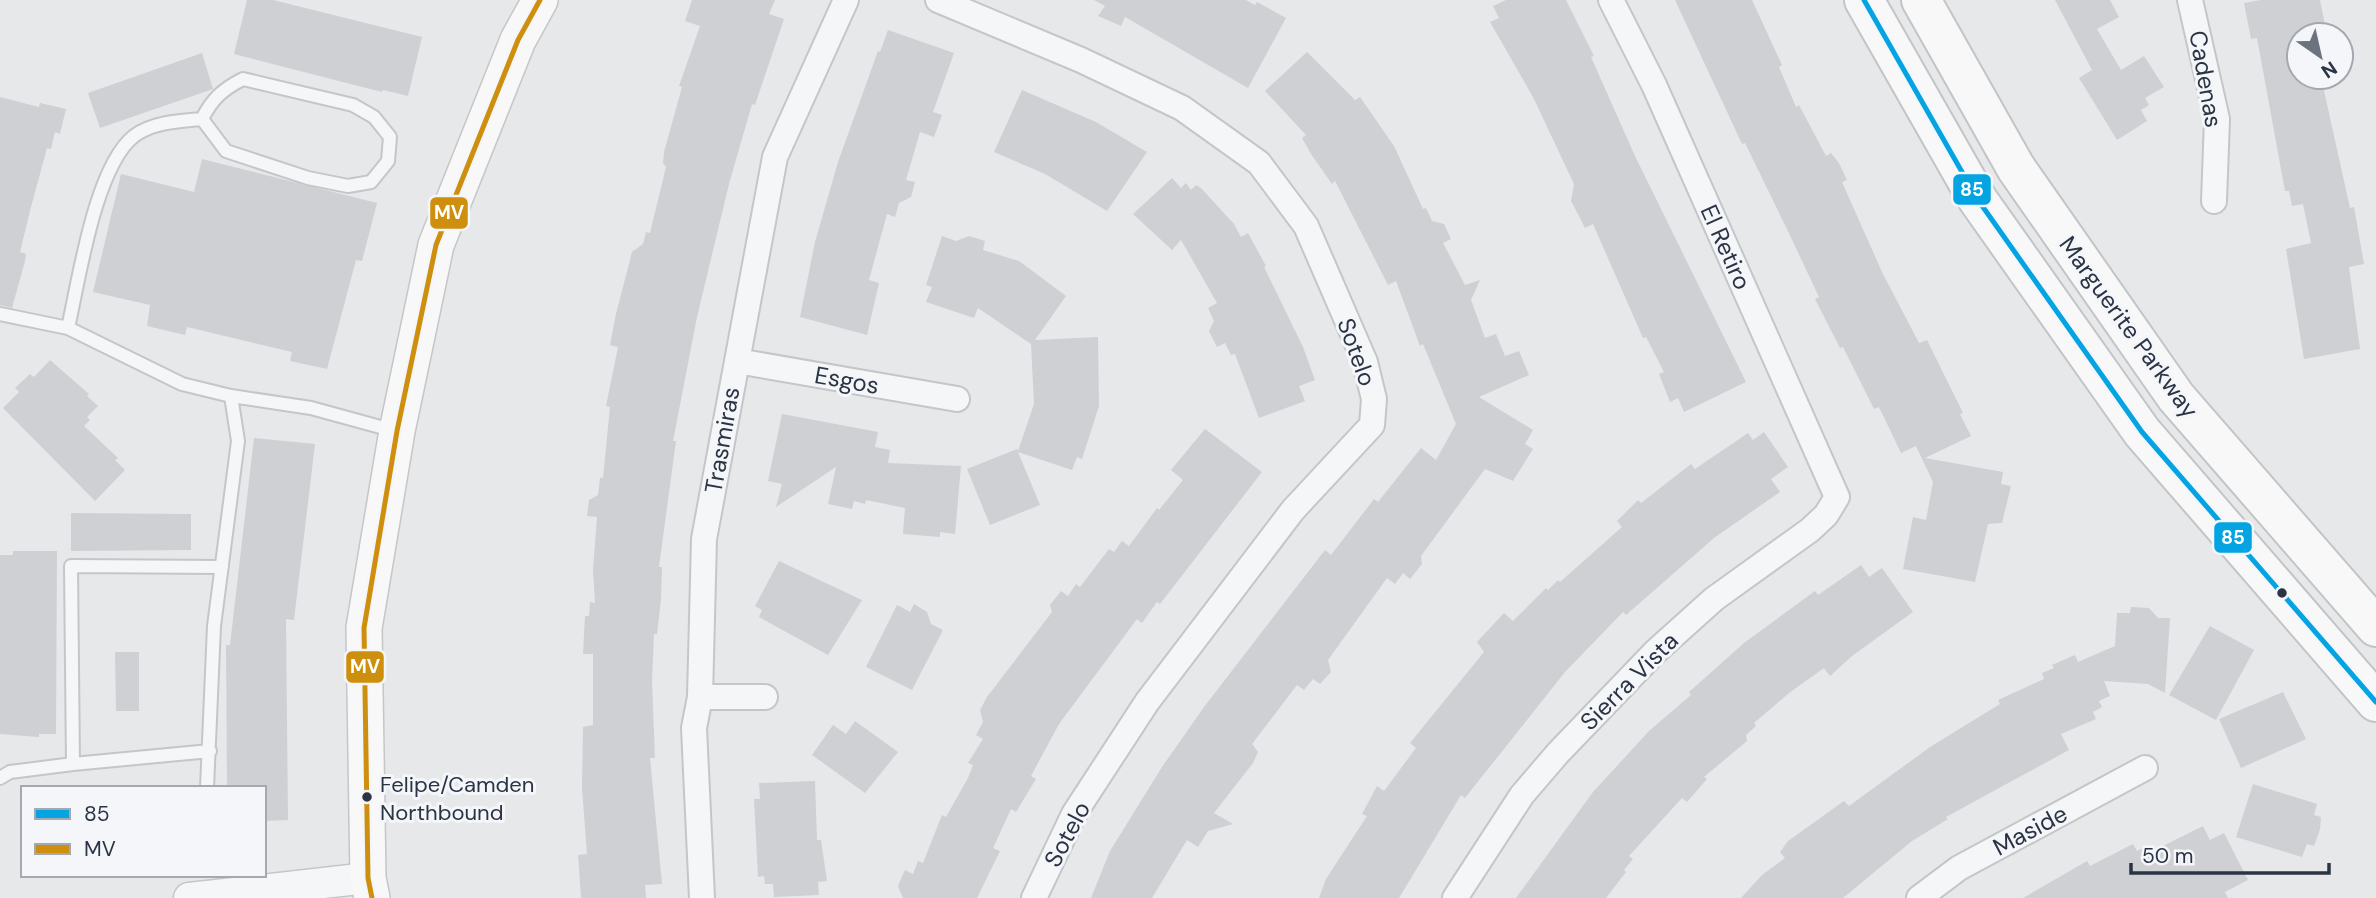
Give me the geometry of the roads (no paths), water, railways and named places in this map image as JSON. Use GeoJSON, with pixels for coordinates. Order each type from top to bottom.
{"type":"FeatureCollection","features":[{"type":"Feature","properties":{"kind":"main road"},"geometry":{"type":"LineString","coordinates":[[370,888],[364,628],[397,431],[436,245],[518,40],[540,0]]}},
{"type":"Feature","properties":{"kind":"main road","name":"Marguerite Parkway"},"geometry":{"type":"LineString","coordinates":[[1864,0],[1978,200],[2142,432],[2376,702]]}},
{"type":"Feature","properties":{"kind":"main road","name":"Marguerite Parkway"},"geometry":{"type":"LineString","coordinates":[[1921,0],[2016,167],[2176,397],[2376,627]]}},
{"type":"Feature","properties":{"kind":"street","name":"Trasmiras"},"geometry":{"type":"LineString","coordinates":[[702,898],[694,728],[700,697],[704,539],[775,157],[846,0]]}},
{"type":"Feature","properties":{"kind":"street","name":"Sotelo"},"geometry":{"type":"LineString","coordinates":[[938,0],[1081,60],[1182,108],[1259,163],[1306,226],[1365,362],[1374,398],[1371,425],[1293,510],[1147,702],[1074,814],[1034,898]]}},
{"type":"Feature","properties":{"kind":"street","name":"El Retiro"},"geometry":{"type":"LineString","coordinates":[[1611,0],[1654,85],[1786,376],[1836,497]]}},
{"type":"Feature","properties":{"kind":"street","name":"Cadenas"},"geometry":{"type":"LineString","coordinates":[[2190,0],[2217,119],[2214,201]]}},
{"type":"Feature","properties":{"kind":"street","name":"Esgos"},"geometry":{"type":"LineString","coordinates":[[737,361],[957,399]]}},
{"type":"Feature","properties":{"kind":"street","name":"Sierra Vista"},"geometry":{"type":"LineString","coordinates":[[1455,898],[1522,795],[1568,743],[1655,652],[1714,599],[1810,530],[1826,516],[1836,497]]}},
{"type":"Feature","properties":{"kind":"street"},"geometry":{"type":"LineString","coordinates":[[700,697],[765,697]]}},
{"type":"Feature","properties":{"kind":"street","name":"Maside"},"geometry":{"type":"LineString","coordinates":[[1919,898],[1959,868],[2145,768]]}},
{"type":"Feature","properties":{"kind":"street"},"geometry":{"type":"LineString","coordinates":[[190,898],[370,888]]}},
{"type":"Feature","properties":{"kind":"lane"},"geometry":{"type":"LineString","coordinates":[[243,79],[292,89],[352,106],[374,117],[390,137],[388,162],[371,183],[348,186],[308,178],[226,151],[202,119],[210,103],[224,88],[243,79]]}},
{"type":"Feature","properties":{"kind":"lane"},"geometry":{"type":"LineString","coordinates":[[68,328],[101,193],[119,151],[136,135],[153,127],[202,119]]}},
{"type":"Feature","properties":{"kind":"lane"},"geometry":{"type":"LineString","coordinates":[[0,314],[68,328],[182,384],[231,396],[311,408],[397,431]]}},
{"type":"Feature","properties":{"kind":"lane"},"geometry":{"type":"LineString","coordinates":[[207,786],[214,626],[238,441],[231,396]]}},
{"type":"Feature","properties":{"kind":"lane"},"geometry":{"type":"LineString","coordinates":[[73,764],[71,566],[222,567]]}},
{"type":"Feature","properties":{"kind":"lane"},"geometry":{"type":"LineString","coordinates":[[0,778],[10,772],[210,751]]}},
{"type":"Feature","properties":{"kind":"place","name":"Felipe/Camden Northbound"},"geometry":{"type":"Point","coordinates":[367,797]}}]}
